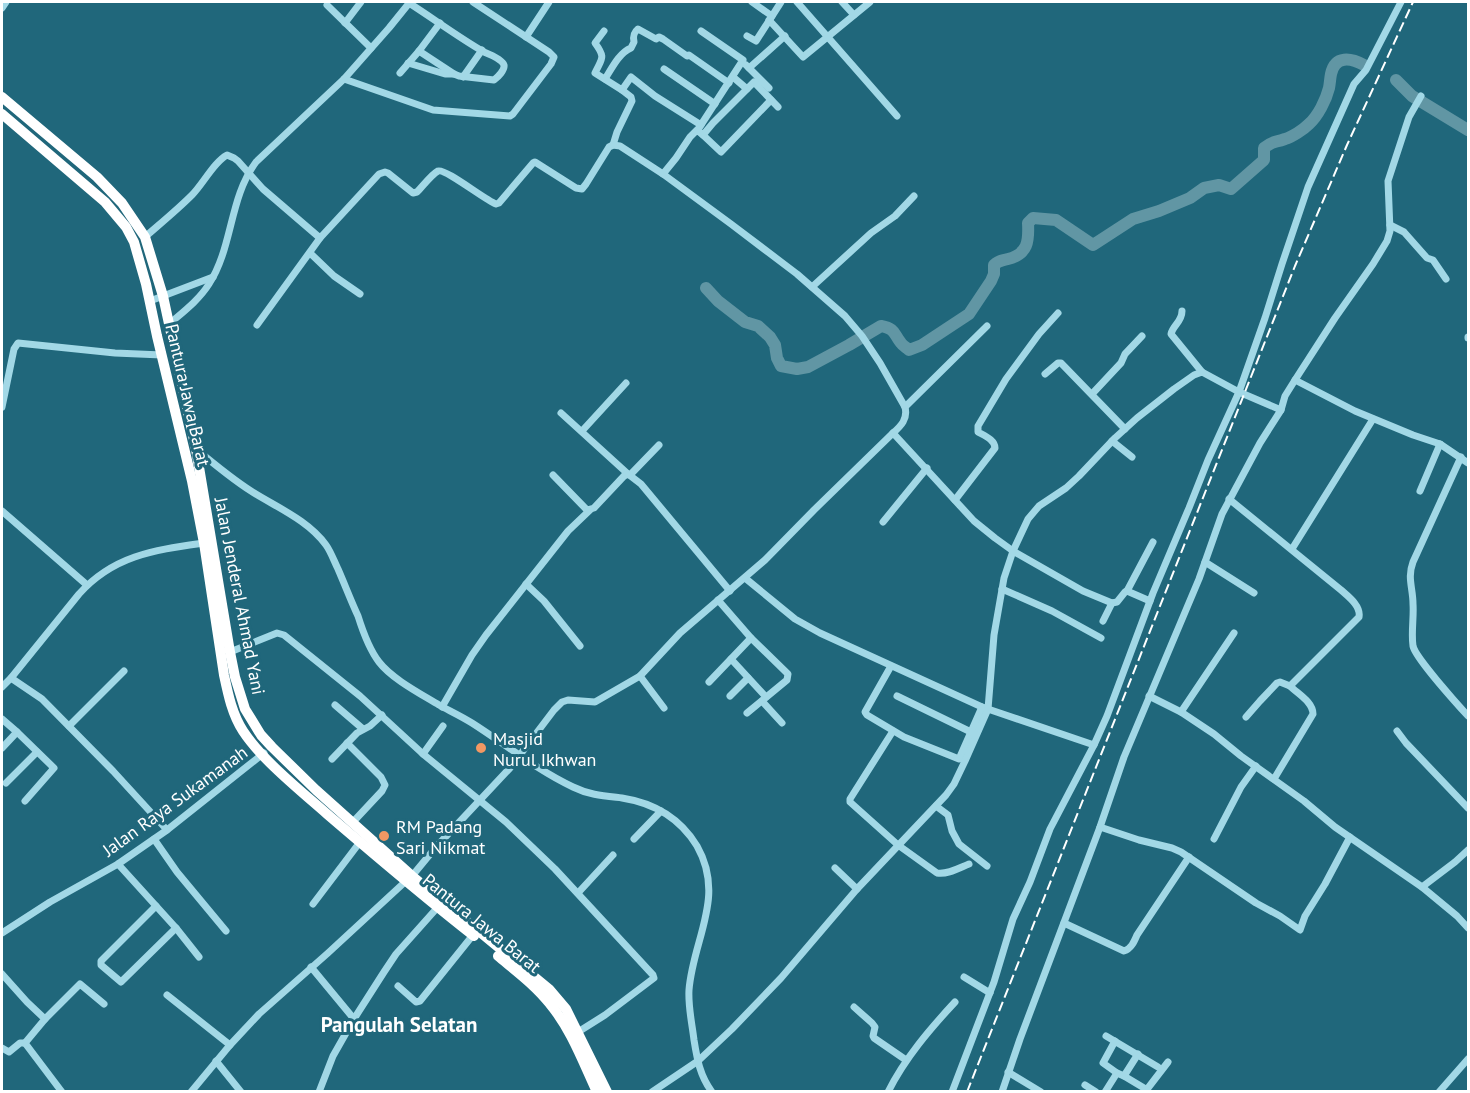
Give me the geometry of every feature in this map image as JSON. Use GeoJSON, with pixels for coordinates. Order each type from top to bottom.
{"type":"FeatureCollection","features":[{"type":"Feature","properties":{"kind":"highway","name":"Jalan Jenderal Ahmad Yani"},"geometry":{"type":"LineString","coordinates":[[2,97],[97,177],[122,202],[145,237],[164,297],[196,449],[238,687],[244,709],[261,735],[267,751],[353,822],[409,878],[549,989],[566,1009],[607,1092]]}},
{"type":"Feature","properties":{"kind":"highway","name":"Pantura Jawa Barat"},"geometry":{"type":"LineString","coordinates":[[2,114],[105,202],[118,215],[134,242],[142,265],[192,482],[228,696],[243,730],[267,751],[312,801],[360,842],[409,878],[437,908],[525,978],[559,1016],[597,1092]]}},
{"type":"Feature","properties":{"kind":"street"},"geometry":{"type":"LineString","coordinates":[[2,8],[6,2]]}},
{"type":"Feature","properties":{"kind":"street"},"geometry":{"type":"LineString","coordinates":[[345,22],[362,2]]}},
{"type":"Feature","properties":{"kind":"street"},"geometry":{"type":"LineString","coordinates":[[169,324],[201,295],[211,282],[224,251],[233,214],[248,172],[344,79],[410,2],[502,62],[504,67],[494,80],[464,77],[454,74],[418,51]]}},
{"type":"Feature","properties":{"kind":"street"},"geometry":{"type":"LineString","coordinates":[[344,79],[433,110],[510,116],[554,59],[553,55],[473,2]]}},
{"type":"Feature","properties":{"kind":"street"},"geometry":{"type":"LineString","coordinates":[[526,37],[549,2]]}},
{"type":"Feature","properties":{"kind":"street"},"geometry":{"type":"LineString","coordinates":[[752,2],[771,18],[803,57],[870,2]]}},
{"type":"Feature","properties":{"kind":"street"},"geometry":{"type":"LineString","coordinates":[[747,36],[756,41],[780,2]]}},
{"type":"Feature","properties":{"kind":"street"},"geometry":{"type":"LineString","coordinates":[[797,2],[897,116]]}},
{"type":"Feature","properties":{"kind":"street"},"geometry":{"type":"LineString","coordinates":[[842,2],[854,15]]}},
{"type":"Feature","properties":{"kind":"street"},"geometry":{"type":"LineString","coordinates":[[952,1092],[990,993],[1013,919],[1050,829],[1110,709],[1150,601],[1208,460],[1239,392],[1308,187],[1354,84],[1365,72],[1401,2]]}},
{"type":"Feature","properties":{"kind":"street"},"geometry":{"type":"LineString","coordinates":[[327,5],[371,48]]}},
{"type":"Feature","properties":{"kind":"street"},"geometry":{"type":"LineString","coordinates":[[400,73],[440,23]]}},
{"type":"Feature","properties":{"kind":"street"},"geometry":{"type":"LineString","coordinates":[[605,79],[627,48],[631,48],[634,42],[633,36],[638,29],[656,39],[659,37],[687,56],[689,55],[747,89]]}},
{"type":"Feature","properties":{"kind":"street"},"geometry":{"type":"LineString","coordinates":[[604,31],[595,43],[603,54],[595,73],[622,90],[632,101],[613,146]]}},
{"type":"Feature","properties":{"kind":"street"},"geometry":{"type":"LineString","coordinates":[[700,130],[743,60],[701,31]]}},
{"type":"Feature","properties":{"kind":"street"},"geometry":{"type":"LineString","coordinates":[[770,88],[747,66],[785,36]]}},
{"type":"Feature","properties":{"kind":"street"},"geometry":{"type":"LineString","coordinates":[[464,77],[482,50]]}},
{"type":"Feature","properties":{"kind":"street"},"geometry":{"type":"LineString","coordinates":[[408,63],[445,75],[454,74]]}},
{"type":"Feature","properties":{"kind":"street"},"geometry":{"type":"LineString","coordinates":[[664,69],[715,104]]}},
{"type":"Feature","properties":{"kind":"street"},"geometry":{"type":"LineString","coordinates":[[622,90],[631,77],[700,130],[721,152],[771,100]]}},
{"type":"Feature","properties":{"kind":"street"},"geometry":{"type":"LineString","coordinates":[[663,174],[690,137],[754,82],[778,107]]}},
{"type":"Feature","properties":{"kind":"street"},"geometry":{"type":"LineString","coordinates":[[1002,1092],[1124,757],[1205,562],[1221,514],[1281,410],[1295,380],[1339,311],[1382,250],[1390,231],[1388,181],[1409,117],[1419,99]]}},
{"type":"Feature","properties":{"kind":"street"},"geometry":{"type":"LineString","coordinates":[[191,1092],[259,1014],[409,878],[496,784],[562,702],[571,699],[595,702],[640,676],[680,633],[765,560],[893,433],[905,420],[906,415],[905,407],[880,363],[845,316],[812,287],[731,224],[663,174],[620,146],[609,147],[582,189],[576,189],[535,162],[496,204],[443,171],[437,172],[417,192],[413,193],[388,173],[382,172],[320,238],[257,325]]}},
{"type":"Feature","properties":{"kind":"street"},"geometry":{"type":"LineString","coordinates":[[145,237],[192,195],[227,155],[234,158],[263,189],[320,238]]}},
{"type":"Feature","properties":{"kind":"street"},"geometry":{"type":"LineString","coordinates":[[812,287],[872,233],[895,216],[914,196]]}},
{"type":"Feature","properties":{"kind":"street"},"geometry":{"type":"LineString","coordinates":[[1390,225],[1404,232],[1427,258],[1433,260],[1446,279]]}},
{"type":"Feature","properties":{"kind":"street"},"geometry":{"type":"LineString","coordinates":[[310,253],[334,276],[360,294]]}},
{"type":"Feature","properties":{"kind":"street"},"geometry":{"type":"LineString","coordinates":[[150,301],[213,277]]}},
{"type":"Feature","properties":{"kind":"street"},"geometry":{"type":"LineString","coordinates":[[1182,310],[1179,322],[1171,333],[1202,372],[1239,392],[1281,410]]}},
{"type":"Feature","properties":{"kind":"street"},"geometry":{"type":"LineString","coordinates":[[955,500],[995,448],[994,443],[988,437],[978,432],[978,426],[1006,379],[1039,334],[1058,313]]}},
{"type":"Feature","properties":{"kind":"street"},"geometry":{"type":"LineString","coordinates":[[905,407],[987,326]]}},
{"type":"Feature","properties":{"kind":"street"},"geometry":{"type":"LineString","coordinates":[[1092,394],[1142,336]]}},
{"type":"Feature","properties":{"kind":"street"},"geometry":{"type":"LineString","coordinates":[[2,407],[14,349],[18,343],[162,355]]}},
{"type":"Feature","properties":{"kind":"street"},"geometry":{"type":"LineString","coordinates":[[1045,374],[1060,362],[1125,429]]}},
{"type":"Feature","properties":{"kind":"street"},"geometry":{"type":"LineString","coordinates":[[652,1092],[698,1061],[732,1029],[781,978],[954,784],[985,708],[1002,589],[1013,551],[1024,527],[1039,506],[1066,488],[1125,429],[1174,389],[1202,372]]}},
{"type":"Feature","properties":{"kind":"street"},"geometry":{"type":"LineString","coordinates":[[1295,380],[1373,419],[1440,444],[1468,463]]}},
{"type":"Feature","properties":{"kind":"street"},"geometry":{"type":"LineString","coordinates":[[582,431],[627,383]]}},
{"type":"Feature","properties":{"kind":"street"},"geometry":{"type":"LineString","coordinates":[[561,413],[641,484],[730,591]]}},
{"type":"Feature","properties":{"kind":"street"},"geometry":{"type":"LineString","coordinates":[[1292,549],[1373,419]]}},
{"type":"Feature","properties":{"kind":"street"},"geometry":{"type":"LineString","coordinates":[[893,433],[982,529],[1013,551],[1083,591],[1112,603],[1117,602],[1127,591],[1153,543]]}},
{"type":"Feature","properties":{"kind":"street"},"geometry":{"type":"LineString","coordinates":[[1112,441],[1132,457]]}},
{"type":"Feature","properties":{"kind":"street"},"geometry":{"type":"LineString","coordinates":[[1420,491],[1440,444]]}},
{"type":"Feature","properties":{"kind":"street"},"geometry":{"type":"LineString","coordinates":[[442,707],[472,655],[568,531],[659,445]]}},
{"type":"Feature","properties":{"kind":"street"},"geometry":{"type":"LineString","coordinates":[[196,449],[248,489],[298,520],[326,544],[365,635],[378,660],[391,674],[571,787],[596,795],[633,800],[650,805],[677,821],[690,835],[707,872],[709,887],[707,914],[689,988],[689,1008],[698,1061],[704,1080],[712,1092]]}},
{"type":"Feature","properties":{"kind":"street"},"geometry":{"type":"LineString","coordinates":[[1461,457],[1413,562],[1409,577],[1413,599],[1413,648],[1468,716]]}},
{"type":"Feature","properties":{"kind":"street"},"geometry":{"type":"LineString","coordinates":[[883,522],[927,468]]}},
{"type":"Feature","properties":{"kind":"street"},"geometry":{"type":"LineString","coordinates":[[553,476],[587,510],[590,510]]}},
{"type":"Feature","properties":{"kind":"street"},"geometry":{"type":"LineString","coordinates":[[1229,499],[1341,590],[1358,607],[1359,617],[1290,687]]}},
{"type":"Feature","properties":{"kind":"street"},"geometry":{"type":"LineString","coordinates":[[2,511],[87,585]]}},
{"type":"Feature","properties":{"kind":"street"},"geometry":{"type":"LineString","coordinates":[[2,687],[87,585],[118,563],[135,556],[204,543]]}},
{"type":"Feature","properties":{"kind":"street"},"geometry":{"type":"LineString","coordinates":[[1205,562],[1254,593]]}},
{"type":"Feature","properties":{"kind":"street"},"geometry":{"type":"LineString","coordinates":[[745,578],[808,627],[985,708],[1094,745]]}},
{"type":"Feature","properties":{"kind":"street"},"geometry":{"type":"LineString","coordinates":[[526,584],[544,601],[580,646]]}},
{"type":"Feature","properties":{"kind":"street"},"geometry":{"type":"LineString","coordinates":[[1002,589],[1052,611],[1101,638]]}},
{"type":"Feature","properties":{"kind":"street"},"geometry":{"type":"LineString","coordinates":[[1127,591],[1150,601]]}},
{"type":"Feature","properties":{"kind":"street"},"geometry":{"type":"LineString","coordinates":[[718,600],[788,674],[787,680],[747,713]]}},
{"type":"Feature","properties":{"kind":"street"},"geometry":{"type":"LineString","coordinates":[[1103,621],[1112,603]]}},
{"type":"Feature","properties":{"kind":"street"},"geometry":{"type":"LineString","coordinates":[[230,652],[277,633],[326,668],[382,715],[423,754],[506,822],[555,869],[631,950],[654,978],[578,1032]]}},
{"type":"Feature","properties":{"kind":"street"},"geometry":{"type":"LineString","coordinates":[[1181,712],[1234,633]]}},
{"type":"Feature","properties":{"kind":"street"},"geometry":{"type":"LineString","coordinates":[[709,682],[752,638]]}},
{"type":"Feature","properties":{"kind":"street"},"geometry":{"type":"LineString","coordinates":[[731,659],[782,723]]}},
{"type":"Feature","properties":{"kind":"street"},"geometry":{"type":"LineString","coordinates":[[891,666],[865,712],[904,737],[962,760]]}},
{"type":"Feature","properties":{"kind":"street"},"geometry":{"type":"LineString","coordinates":[[69,726],[124,671]]}},
{"type":"Feature","properties":{"kind":"street"},"geometry":{"type":"LineString","coordinates":[[640,676],[664,708]]}},
{"type":"Feature","properties":{"kind":"street"},"geometry":{"type":"LineString","coordinates":[[11,678],[42,699],[167,830]]}},
{"type":"Feature","properties":{"kind":"street"},"geometry":{"type":"LineString","coordinates":[[730,696],[748,678]]}},
{"type":"Feature","properties":{"kind":"street"},"geometry":{"type":"LineString","coordinates":[[1246,717],[1280,682],[1290,687],[1313,709],[1313,714],[1274,779]]}},
{"type":"Feature","properties":{"kind":"street"},"geometry":{"type":"LineString","coordinates":[[897,696],[974,734]]}},
{"type":"Feature","properties":{"kind":"street"},"geometry":{"type":"LineString","coordinates":[[1149,696],[1181,712],[1214,734],[1335,827],[1422,887],[1468,928]]}},
{"type":"Feature","properties":{"kind":"street"},"geometry":{"type":"LineString","coordinates":[[335,705],[363,729]]}},
{"type":"Feature","properties":{"kind":"street"},"geometry":{"type":"LineString","coordinates":[[332,759],[347,743],[382,715]]}},
{"type":"Feature","properties":{"kind":"street"},"geometry":{"type":"LineString","coordinates":[[2,719],[54,768],[25,801]]}},
{"type":"Feature","properties":{"kind":"street"},"geometry":{"type":"LineString","coordinates":[[423,754],[443,726]]}},
{"type":"Feature","properties":{"kind":"street"},"geometry":{"type":"LineString","coordinates":[[893,731],[850,802],[898,845],[937,873],[946,873],[969,864]]}},
{"type":"Feature","properties":{"kind":"street"},"geometry":{"type":"LineString","coordinates":[[1397,731],[1468,808]]}},
{"type":"Feature","properties":{"kind":"street"},"geometry":{"type":"LineString","coordinates":[[2,747],[17,732]]}},
{"type":"Feature","properties":{"kind":"street"},"geometry":{"type":"LineString","coordinates":[[347,743],[381,777],[385,785],[353,822]]}},
{"type":"Feature","properties":{"kind":"street","name":"Jalan Raya Sukamanah"},"geometry":{"type":"LineString","coordinates":[[2,933],[50,902],[118,864],[167,830],[267,751]]}},
{"type":"Feature","properties":{"kind":"street"},"geometry":{"type":"LineString","coordinates":[[6,783],[37,752]]}},
{"type":"Feature","properties":{"kind":"street"},"geometry":{"type":"LineString","coordinates":[[1214,839],[1241,787],[1256,766]]}},
{"type":"Feature","properties":{"kind":"street"},"geometry":{"type":"LineString","coordinates":[[936,806],[948,815],[952,831],[959,844],[987,866]]}},
{"type":"Feature","properties":{"kind":"street"},"geometry":{"type":"LineString","coordinates":[[634,839],[662,811]]}},
{"type":"Feature","properties":{"kind":"street"},"geometry":{"type":"LineString","coordinates":[[1100,827],[1172,848],[1300,930],[1305,916],[1350,837]]}},
{"type":"Feature","properties":{"kind":"street"},"geometry":{"type":"LineString","coordinates":[[154,839],[177,872],[226,931]]}},
{"type":"Feature","properties":{"kind":"street"},"geometry":{"type":"LineString","coordinates":[[313,904],[360,842]]}},
{"type":"Feature","properties":{"kind":"street"},"geometry":{"type":"LineString","coordinates":[[1422,887],[1468,850]]}},
{"type":"Feature","properties":{"kind":"street"},"geometry":{"type":"LineString","coordinates":[[578,893],[613,855]]}},
{"type":"Feature","properties":{"kind":"street"},"geometry":{"type":"LineString","coordinates":[[1064,923],[1126,950],[1131,946],[1189,857]]}},
{"type":"Feature","properties":{"kind":"street"},"geometry":{"type":"LineString","coordinates":[[118,864],[199,957]]}},
{"type":"Feature","properties":{"kind":"street"},"geometry":{"type":"LineString","coordinates":[[836,868],[858,889]]}},
{"type":"Feature","properties":{"kind":"street"},"geometry":{"type":"LineString","coordinates":[[156,906],[101,961],[101,966],[119,982],[122,982],[176,928]]}},
{"type":"Feature","properties":{"kind":"street"},"geometry":{"type":"LineString","coordinates":[[319,1092],[333,1056],[354,1019],[396,954],[437,908]]}},
{"type":"Feature","properties":{"kind":"street"},"geometry":{"type":"LineString","coordinates":[[398,986],[416,1002],[420,1001],[473,935]]}},
{"type":"Feature","properties":{"kind":"street"},"geometry":{"type":"LineString","coordinates":[[311,967],[354,1019]]}},
{"type":"Feature","properties":{"kind":"street"},"geometry":{"type":"LineString","coordinates":[[2,975],[45,1019]]}},
{"type":"Feature","properties":{"kind":"street"},"geometry":{"type":"LineString","coordinates":[[964,977],[990,993]]}},
{"type":"Feature","properties":{"kind":"street"},"geometry":{"type":"LineString","coordinates":[[25,1043],[80,984],[105,1004]]}},
{"type":"Feature","properties":{"kind":"street"},"geometry":{"type":"LineString","coordinates":[[167,996],[230,1045]]}},
{"type":"Feature","properties":{"kind":"street"},"geometry":{"type":"LineString","coordinates":[[888,1092],[906,1060],[955,1002]]}},
{"type":"Feature","properties":{"kind":"street"},"geometry":{"type":"LineString","coordinates":[[854,1007],[875,1027],[874,1038],[906,1060]]}},
{"type":"Feature","properties":{"kind":"street"},"geometry":{"type":"LineString","coordinates":[[1106,1036],[1158,1067]]}},
{"type":"Feature","properties":{"kind":"street"},"geometry":{"type":"LineString","coordinates":[[1115,1041],[1103,1063],[1145,1090],[1168,1062]]}},
{"type":"Feature","properties":{"kind":"street"},"geometry":{"type":"LineString","coordinates":[[2,1048],[9,1052],[20,1042],[25,1043],[62,1092]]}},
{"type":"Feature","properties":{"kind":"street"},"geometry":{"type":"LineString","coordinates":[[1105,1092],[1138,1054]]}},
{"type":"Feature","properties":{"kind":"street"},"geometry":{"type":"LineString","coordinates":[[1439,1092],[1468,1059]]}},
{"type":"Feature","properties":{"kind":"street"},"geometry":{"type":"LineString","coordinates":[[216,1061],[241,1092]]}},
{"type":"Feature","properties":{"kind":"street"},"geometry":{"type":"LineString","coordinates":[[1008,1072],[1041,1092]]}},
{"type":"Feature","properties":{"kind":"street"},"geometry":{"type":"LineString","coordinates":[[1085,1085],[1096,1092]]}},
{"type":"Feature","properties":{"kind":"waterway"},"geometry":{"type":"LineString","coordinates":[[706,288],[718,301],[745,322],[758,326],[770,337],[775,345],[781,366],[797,369],[808,367],[881,326],[892,330],[909,350],[922,345],[969,314],[991,281],[994,265],[999,261],[1015,257],[1026,246],[1028,223],[1033,218],[1056,220],[1093,245],[1133,219],[1190,198],[1204,188],[1219,185],[1231,189],[1264,160],[1264,148],[1294,135],[1312,121],[1326,98],[1331,74],[1336,64],[1349,60],[1364,65]]}},
{"type":"Feature","properties":{"kind":"waterway"},"geometry":{"type":"LineString","coordinates":[[1396,80],[1412,96],[1468,130]]}},
{"type":"Feature","properties":{"kind":"railway"},"geometry":{"type":"LineString","coordinates":[[967,1092],[1295,266],[1347,145],[1413,2]]}},
{"type":"Feature","properties":{"kind":"place","name":"Masjid Nurul Ikhwan"},"geometry":{"type":"Point","coordinates":[481,748]}},
{"type":"Feature","properties":{"kind":"place","name":"RM Padang Sari Nikmat"},"geometry":{"type":"Point","coordinates":[384,836]}},
{"type":"Feature","properties":{"kind":"district","name":"Pangulah Selatan"},"geometry":{"type":"Point","coordinates":[399,1024]}}]}
